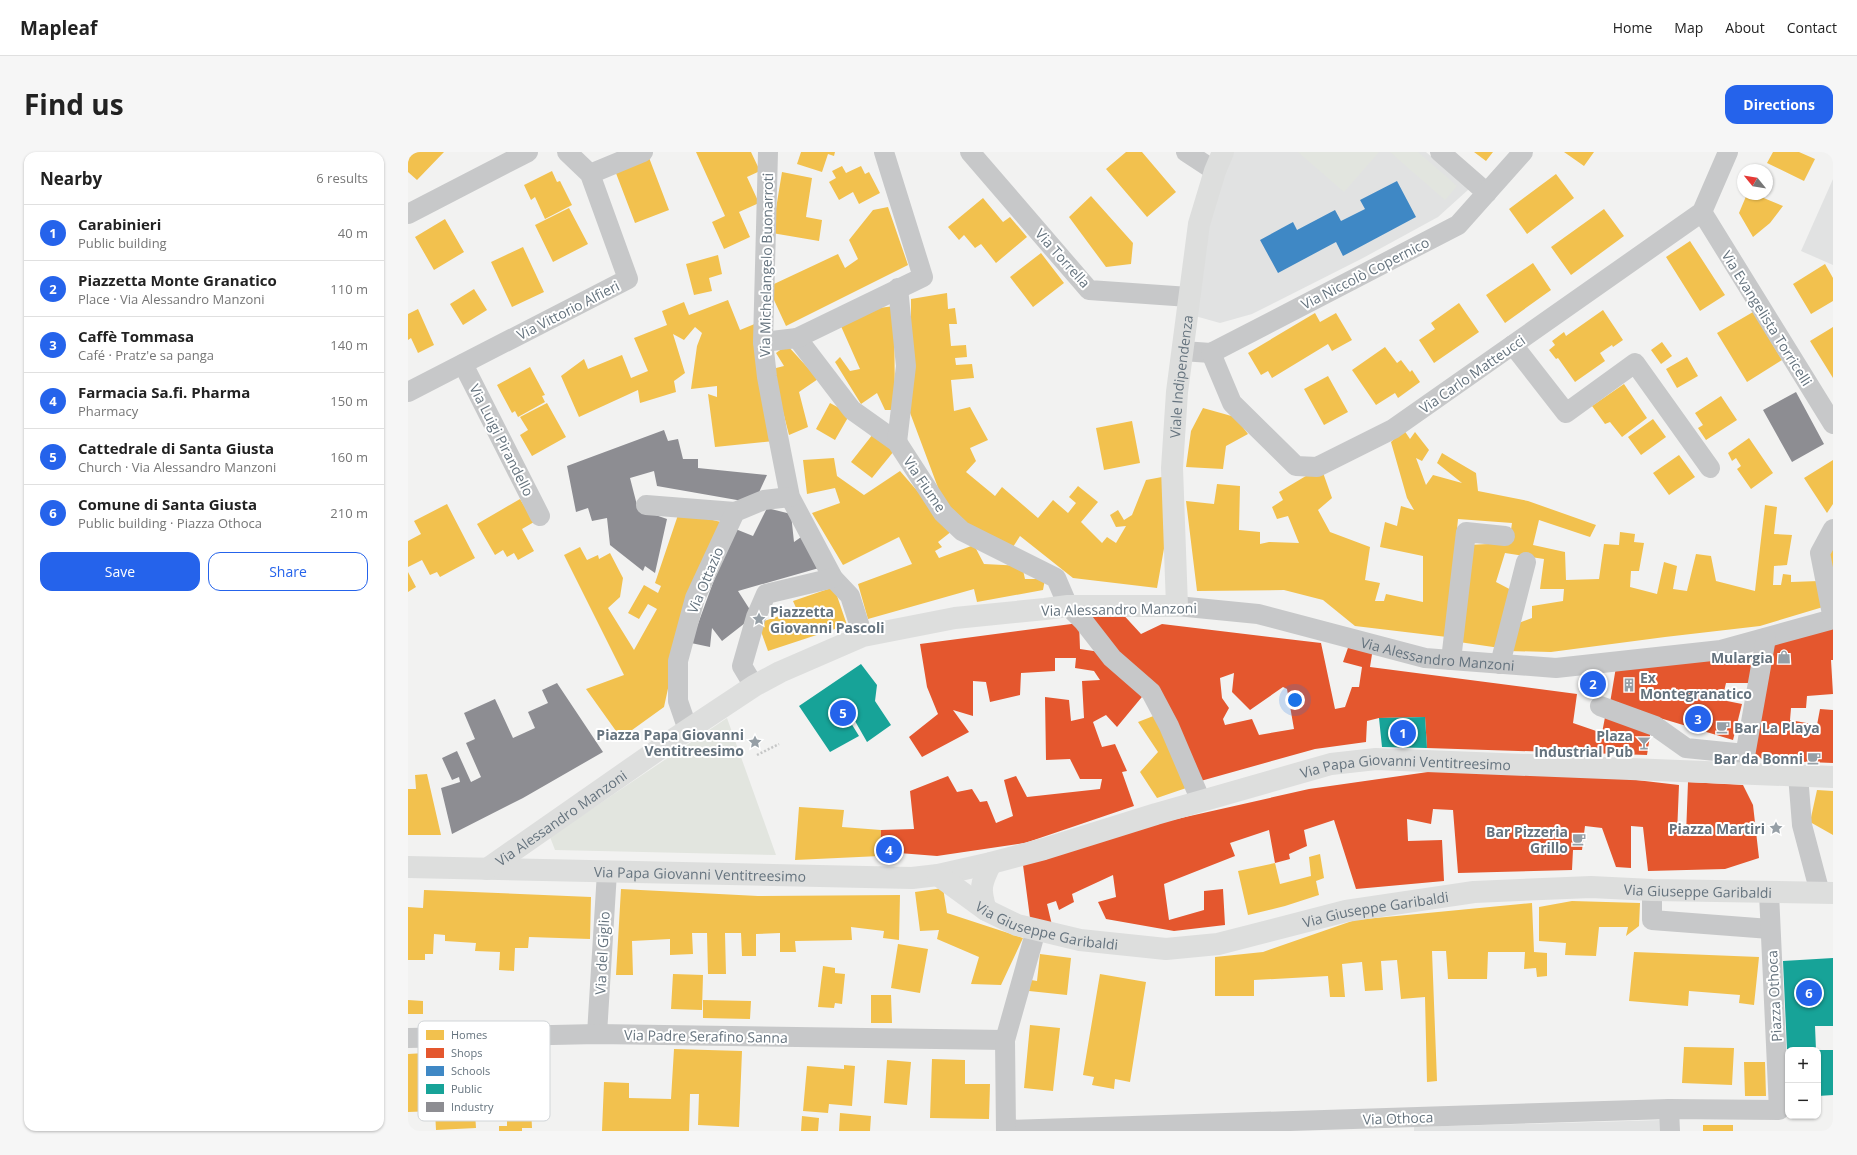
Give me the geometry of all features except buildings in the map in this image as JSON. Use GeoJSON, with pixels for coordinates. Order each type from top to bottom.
{"type":"FeatureCollection","features":[{"type":"Feature","properties":{"kind":"main road","name":"Viale Indipendenza"},"geometry":{"type":"LineString","coordinates":[[1177,606],[1172,468],[1177,392],[1199,224],[1219,162]]}},
{"type":"Feature","properties":{"kind":"main road","name":"Via Alessandro Manzoni"},"geometry":{"type":"LineString","coordinates":[[487,869],[662,747],[754,686],[780,672],[863,636],[956,618],[1068,606],[1177,606]]}},
{"type":"Feature","properties":{"kind":"main road","name":"Via Papa Giovanni Ventitreesimo"},"geometry":{"type":"LineString","coordinates":[[408,868],[912,878],[938,875],[991,863],[1331,764],[1376,758],[1744,764],[1798,775],[1833,777]]}},
{"type":"Feature","properties":{"kind":"main road"},"geometry":{"type":"LineString","coordinates":[[986,910],[981,894],[982,881],[991,863]]}},
{"type":"Feature","properties":{"kind":"main road","name":"Via Giuseppe Garibaldi"},"geometry":{"type":"LineString","coordinates":[[938,875],[986,910],[1017,925],[1080,940],[1166,949],[1218,944],[1346,911],[1474,892],[1591,887],[1769,893],[1827,893]]}},
{"type":"Feature","properties":{"kind":"street"},"geometry":{"type":"LineString","coordinates":[[410,210],[528,152]]}},
{"type":"Feature","properties":{"kind":"street"},"geometry":{"type":"LineString","coordinates":[[567,152],[590,174],[643,152]]}},
{"type":"Feature","properties":{"kind":"street","name":"Via Michelangelo Buonarroti"},"geometry":{"type":"LineString","coordinates":[[768,152],[763,342],[767,377],[790,497],[833,578],[850,596],[863,636]]}},
{"type":"Feature","properties":{"kind":"street"},"geometry":{"type":"LineString","coordinates":[[763,342],[797,338],[923,277],[884,152]]}},
{"type":"Feature","properties":{"kind":"street","name":"Via Torrella"},"geometry":{"type":"LineString","coordinates":[[970,152],[1088,290],[1189,297]]}},
{"type":"Feature","properties":{"kind":"street"},"geometry":{"type":"LineString","coordinates":[[1186,152],[1219,162]]}},
{"type":"Feature","properties":{"kind":"street"},"geometry":{"type":"LineString","coordinates":[[1440,152],[1487,193]]}},
{"type":"Feature","properties":{"kind":"street","name":"Via Niccolò Copernico"},"geometry":{"type":"LineString","coordinates":[[1211,353],[1458,225],[1523,152]]}},
{"type":"Feature","properties":{"kind":"street"},"geometry":{"type":"LineString","coordinates":[[1702,212],[1728,152]]}},
{"type":"Feature","properties":{"kind":"street","name":"Via Vittorio Alfieri"},"geometry":{"type":"LineString","coordinates":[[408,392],[628,279],[590,174]]}},
{"type":"Feature","properties":{"kind":"street","name":"Via Carlo Matteucci"},"geometry":{"type":"LineString","coordinates":[[1211,353],[1232,403],[1296,466],[1317,467],[1393,429],[1702,212]]}},
{"type":"Feature","properties":{"kind":"street","name":"Via Evangelista Torricelli"},"geometry":{"type":"LineString","coordinates":[[1702,212],[1833,424]]}},
{"type":"Feature","properties":{"kind":"street"},"geometry":{"type":"LineString","coordinates":[[897,442],[906,366],[898,288]]}},
{"type":"Feature","properties":{"kind":"street","name":"Via Fiume"},"geometry":{"type":"LineString","coordinates":[[797,338],[852,410],[897,442],[943,513],[962,531],[1056,578],[1068,606]]}},
{"type":"Feature","properties":{"kind":"street"},"geometry":{"type":"LineString","coordinates":[[1513,345],[1566,413],[1635,362],[1710,468]]}},
{"type":"Feature","properties":{"kind":"street"},"geometry":{"type":"LineString","coordinates":[[1182,350],[1211,353]]}},
{"type":"Feature","properties":{"kind":"street","name":"Via Luigi Pirandello"},"geometry":{"type":"LineString","coordinates":[[464,364],[540,516]]}},
{"type":"Feature","properties":{"kind":"street"},"geometry":{"type":"LineString","coordinates":[[646,505],[735,512],[764,500],[790,497]]}},
{"type":"Feature","properties":{"kind":"street","name":"Via Ottazio"},"geometry":{"type":"LineString","coordinates":[[688,730],[678,702],[678,661],[695,598],[735,512]]}},
{"type":"Feature","properties":{"kind":"street"},"geometry":{"type":"LineString","coordinates":[[1833,529],[1820,553],[1833,619]]}},
{"type":"Feature","properties":{"kind":"street"},"geometry":{"type":"LineString","coordinates":[[1451,660],[1466,532],[1505,536]]}},
{"type":"Feature","properties":{"kind":"street"},"geometry":{"type":"LineString","coordinates":[[1500,664],[1526,562]]}},
{"type":"Feature","properties":{"kind":"street"},"geometry":{"type":"LineString","coordinates":[[754,686],[742,666],[756,617],[766,594],[833,578]]}},
{"type":"Feature","properties":{"kind":"street"},"geometry":{"type":"LineString","coordinates":[[1068,606],[1084,622],[1112,658],[1151,692],[1169,726],[1201,801]]}},
{"type":"Feature","properties":{"kind":"street","name":"Via Alessandro Manzoni"},"geometry":{"type":"LineString","coordinates":[[1177,606],[1258,614],[1425,658],[1556,668],[1720,650],[1833,619]]}},
{"type":"Feature","properties":{"kind":"street"},"geometry":{"type":"LineString","coordinates":[[1600,706],[1655,726],[1686,748],[1744,764],[1766,638]]}},
{"type":"Feature","properties":{"kind":"street"},"geometry":{"type":"LineString","coordinates":[[1798,775],[1802,825],[1827,893]]}},
{"type":"Feature","properties":{"kind":"street","name":"Via del Giglio"},"geometry":{"type":"LineString","coordinates":[[597,1034],[607,872]]}},
{"type":"Feature","properties":{"kind":"street"},"geometry":{"type":"LineString","coordinates":[[1652,890],[1652,920],[1770,930]]}},
{"type":"Feature","properties":{"kind":"street","name":"Piazza Othoca"},"geometry":{"type":"LineString","coordinates":[[1670,1109],[1779,1110],[1769,893]]}},
{"type":"Feature","properties":{"kind":"street"},"geometry":{"type":"LineString","coordinates":[[1006,1130],[1004,1040],[1036,930]]}},
{"type":"Feature","properties":{"kind":"street","name":"Via Padre Serafino Sanna"},"geometry":{"type":"LineString","coordinates":[[550,1035],[597,1034],[1004,1040]]}},
{"type":"Feature","properties":{"kind":"street","name":"Via Padre Serafino Sanna"},"geometry":{"type":"LineString","coordinates":[[408,1038],[418,1038]]}},
{"type":"Feature","properties":{"kind":"street"},"geometry":{"type":"LineString","coordinates":[[1670,1109],[1670,1131]]}},
{"type":"Feature","properties":{"kind":"street","name":"Via Othoca"},"geometry":{"type":"LineString","coordinates":[[1006,1130],[1670,1109]]}},
{"type":"Feature","properties":{"kind":"path"},"geometry":{"type":"LineString","coordinates":[[757,755],[779,744]]}},
{"type":"Feature","properties":{"kind":"shaded area"},"geometry":{"type":"Polygon","coordinates":[[[1234,152],[1426,152],[1469,189],[1438,217],[1363,258],[1252,314],[1220,323],[1195,316],[1205,232],[1216,191],[1234,152]]]}},
{"type":"Feature","properties":{"kind":"shaded area"},"geometry":{"type":"Polygon","coordinates":[[[1298,152],[1379,152],[1344,192],[1298,152]]]}},
{"type":"Feature","properties":{"kind":"shaded area"},"geometry":{"type":"Polygon","coordinates":[[[1390,152],[1418,152],[1457,186],[1445,200],[1390,152]]]}},
{"type":"Feature","properties":{"kind":"shaded area"},"geometry":{"type":"Polygon","coordinates":[[[1833,179],[1833,265],[1801,251],[1833,179]]]}},
{"type":"Feature","properties":{"kind":"shaded area"},"geometry":{"type":"Polygon","coordinates":[[[727,718],[776,855],[555,850],[550,837],[727,718]]]}},
{"type":"Feature","properties":{"kind":"shaded area"},"geometry":{"type":"Polygon","coordinates":[[[1663,1120],[1663,1131],[1414,1131],[1414,1127],[1663,1120]]]}},
{"type":"Feature","properties":{"kind":"place","name":"Piazzetta Giovanni Pascoli"},"geometry":{"type":"Point","coordinates":[759,619]}},
{"type":"Feature","properties":{"kind":"place","name":"Mulargia"},"geometry":{"type":"Point","coordinates":[1784,657]}},
{"type":"Feature","properties":{"kind":"place","name":"Piazzetta Monte Granatico"},"geometry":{"type":"Point","coordinates":[1593,684]}},
{"type":"Feature","properties":{"kind":"place","name":"Ex Montegranatico"},"geometry":{"type":"Point","coordinates":[1629,685]}},
{"type":"Feature","properties":{"kind":"place","name":"Cattedrale di Santa Giusta"},"geometry":{"type":"Point","coordinates":[843,713]}},
{"type":"Feature","properties":{"kind":"place","name":"Caffè Tommasa"},"geometry":{"type":"Point","coordinates":[1698,719]}},
{"type":"Feature","properties":{"kind":"place","name":"Bar La Playa"},"geometry":{"type":"Point","coordinates":[1723,727]}},
{"type":"Feature","properties":{"kind":"place","name":"Carabinieri"},"geometry":{"type":"Point","coordinates":[1403,733]}},
{"type":"Feature","properties":{"kind":"place","name":"Piazza Papa Giovanni Ventitreesimo"},"geometry":{"type":"Point","coordinates":[755,742]}},
{"type":"Feature","properties":{"kind":"place","name":"Plaza Industrial Pub"},"geometry":{"type":"Point","coordinates":[1644,743]}},
{"type":"Feature","properties":{"kind":"place","name":"Bar da Bonni"},"geometry":{"type":"Point","coordinates":[1814,758]}},
{"type":"Feature","properties":{"kind":"place","name":"Piazza Martiri"},"geometry":{"type":"Point","coordinates":[1776,828]}},
{"type":"Feature","properties":{"kind":"place","name":"Bar Pizzeria Grillo"},"geometry":{"type":"Point","coordinates":[1579,839]}},
{"type":"Feature","properties":{"kind":"place","name":"Farmacia Sa.fi. Pharma"},"geometry":{"type":"Point","coordinates":[889,850]}},
{"type":"Feature","properties":{"kind":"place","name":"Comune di Santa Giusta"},"geometry":{"type":"Point","coordinates":[1809,993]}}]}
